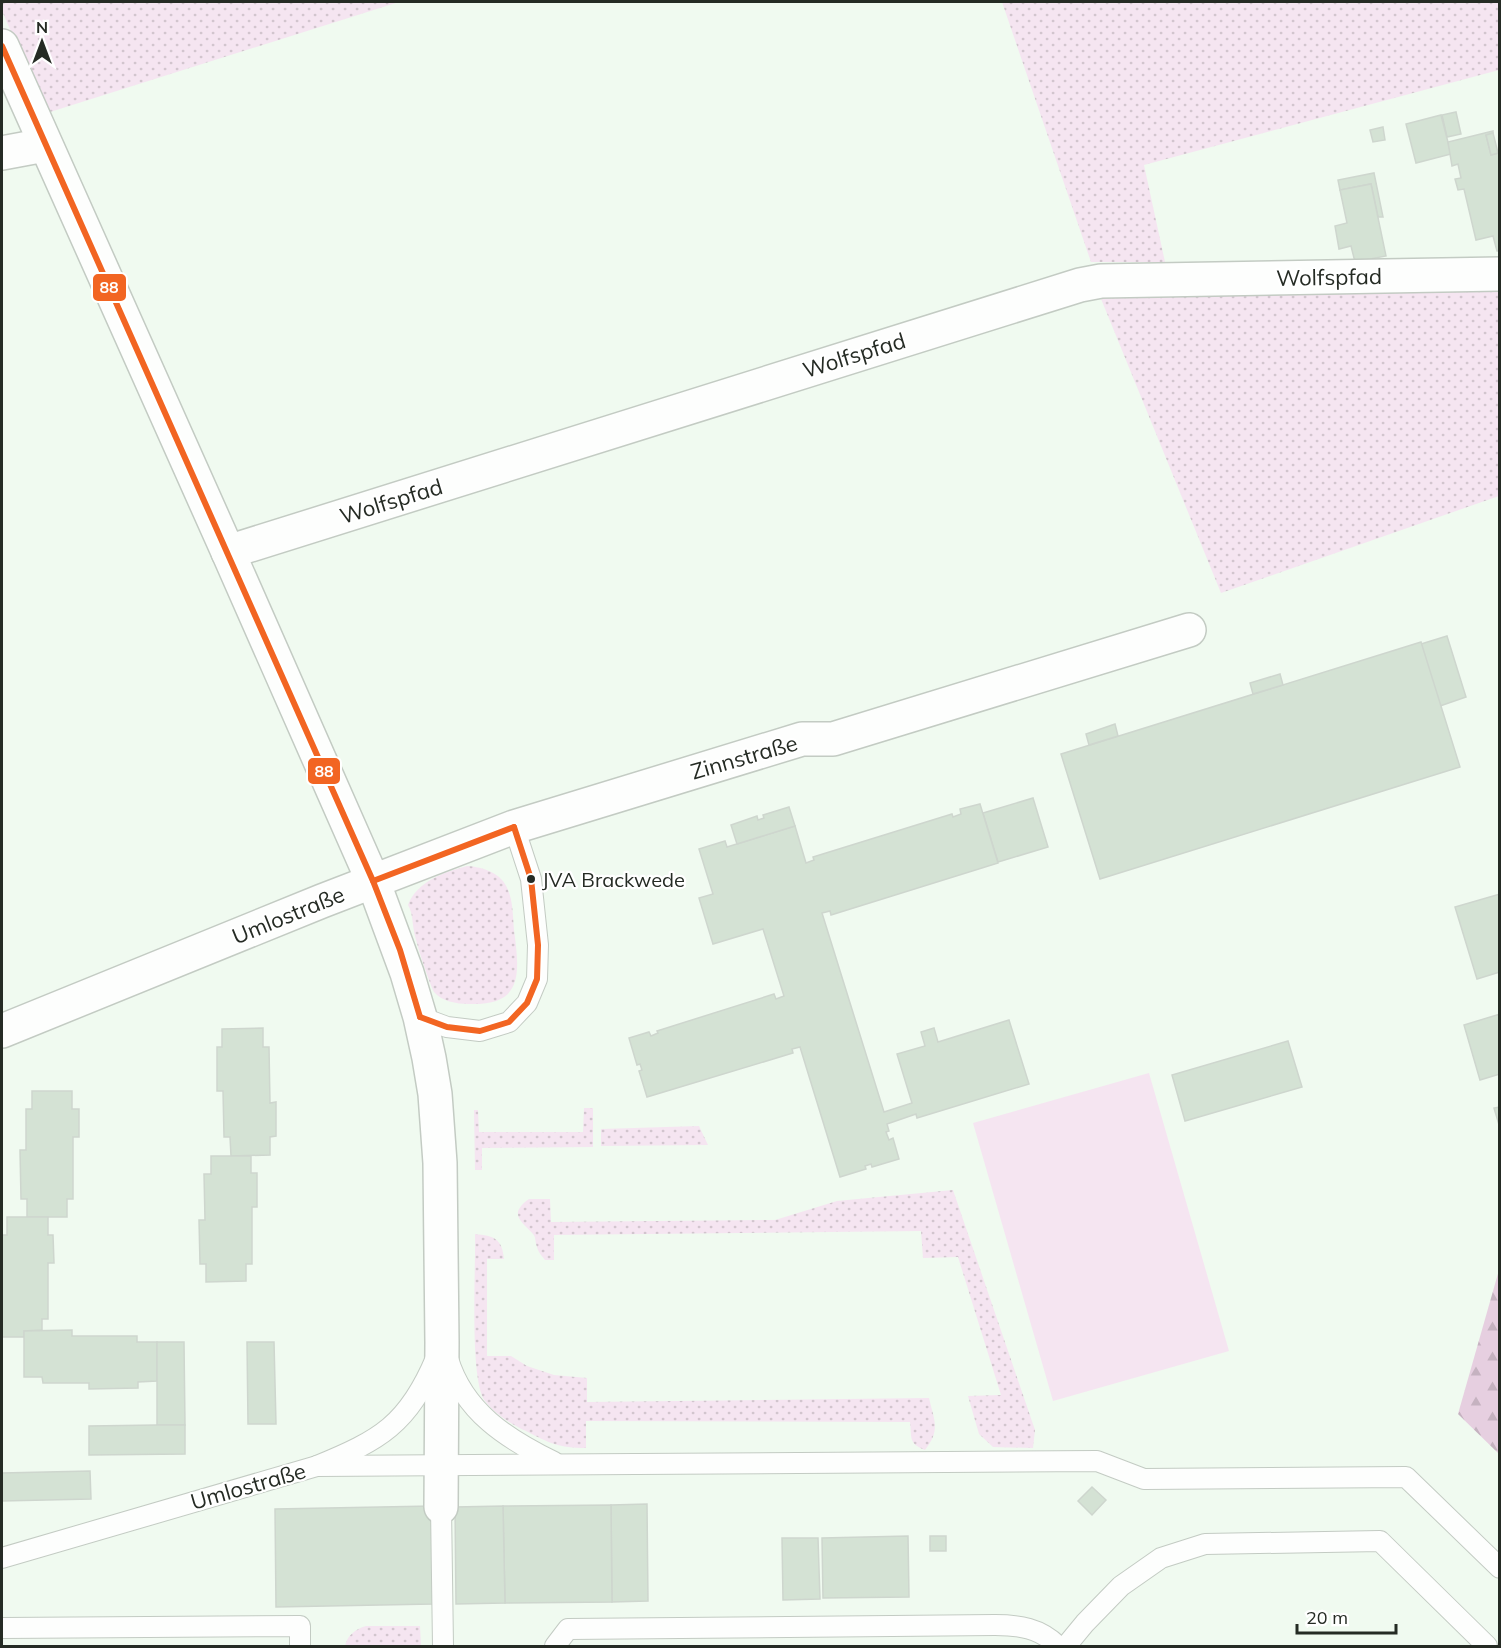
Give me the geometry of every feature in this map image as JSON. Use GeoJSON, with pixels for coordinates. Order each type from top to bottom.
{"type":"FeatureCollection","features":[{"type":"Feature","properties":{"kind":"street"},"geometry":{"type":"LineString","coordinates":[[2,46],[373,881]]}},
{"type":"Feature","properties":{"kind":"street"},"geometry":{"type":"LineString","coordinates":[[2,153],[45,145]]}},
{"type":"Feature","properties":{"kind":"street","name":"Wolfspfad"},"geometry":{"type":"LineString","coordinates":[[228,552],[1080,285],[1101,281],[1500,274]]}},
{"type":"Feature","properties":{"kind":"street","name":"Zinnstraße"},"geometry":{"type":"LineString","coordinates":[[373,881],[514,827],[802,739],[833,739],[1190,630]]}},
{"type":"Feature","properties":{"kind":"street","name":"Umlostraße"},"geometry":{"type":"LineString","coordinates":[[2,1031],[373,881],[400,950],[420,1017],[435,1094],[439,1152],[442,1342],[441,1507]]}},
{"type":"Feature","properties":{"kind":"lane"},"geometry":{"type":"LineString","coordinates":[[420,1017],[447,1027],[480,1031],[509,1022],[527,1003],[537,979],[538,954],[531,879],[514,827]]}},
{"type":"Feature","properties":{"kind":"lane"},"geometry":{"type":"LineString","coordinates":[[442,1342],[452,1372],[471,1403],[488,1423],[522,1446],[559,1464]]}},
{"type":"Feature","properties":{"kind":"lane","name":"Umlostraße"},"geometry":{"type":"LineString","coordinates":[[2,1558],[317,1466],[362,1447],[390,1428],[410,1407],[427,1380],[442,1342]]}},
{"type":"Feature","properties":{"kind":"lane"},"geometry":{"type":"LineString","coordinates":[[317,1466],[1097,1461],[1144,1479],[1406,1477],[1500,1568]]}},
{"type":"Feature","properties":{"kind":"lane"},"geometry":{"type":"LineString","coordinates":[[441,1507],[443,1647]]}},
{"type":"Feature","properties":{"kind":"lane"},"geometry":{"type":"LineString","coordinates":[[1066,1647],[1085,1623],[1121,1586],[1161,1558],[1205,1544],[1380,1541],[1487,1647]]}},
{"type":"Feature","properties":{"kind":"lane"},"geometry":{"type":"LineString","coordinates":[[555,1647],[568,1629],[995,1625],[1015,1625],[1034,1629],[1051,1639],[1058,1647]]}},
{"type":"Feature","properties":{"kind":"lane"},"geometry":{"type":"LineString","coordinates":[[2,1628],[300,1626],[300,1647]]}},
{"type":"Feature","properties":{"kind":"shaded area"},"geometry":{"type":"Polygon","coordinates":[[[2,2],[399,2],[47,113],[2,11],[2,2]]]}},
{"type":"Feature","properties":{"kind":"shaded area"},"geometry":{"type":"Polygon","coordinates":[[[1002,2],[1499,2],[1499,70],[1144,165],[1165,262],[1091,262],[1002,2]]]}},
{"type":"Feature","properties":{"kind":"shaded area"},"geometry":{"type":"Polygon","coordinates":[[[1499,286],[1499,496],[1221,593],[1097,289],[1499,286]]]}},
{"type":"Feature","properties":{"kind":"shaded area"},"geometry":{"type":"Polygon","coordinates":[[[467,866],[497,875],[505,884],[512,904],[517,974],[514,985],[508,993],[499,1000],[486,1003],[454,1003],[441,998],[434,992],[417,943],[408,905],[412,897],[425,884],[450,871],[467,866]]]}},
{"type":"Feature","properties":{"kind":"shaded area"},"geometry":{"type":"Polygon","coordinates":[[[1149,1073],[1229,1351],[1053,1401],[973,1123],[1149,1073]]]}},
{"type":"Feature","properties":{"kind":"shaded area"},"geometry":{"type":"Polygon","coordinates":[[[584,1108],[593,1108],[593,1147],[482,1148],[482,1170],[475,1170],[474,1110],[478,1110],[479,1132],[583,1132],[584,1108]]]}},
{"type":"Feature","properties":{"kind":"shaded area"},"geometry":{"type":"Polygon","coordinates":[[[699,1126],[708,1145],[601,1146],[601,1129],[699,1126]]]}},
{"type":"Feature","properties":{"kind":"shaded area"},"geometry":{"type":"Polygon","coordinates":[[[953,1190],[1035,1430],[1033,1448],[993,1447],[979,1434],[968,1396],[1001,1395],[958,1257],[923,1258],[921,1231],[554,1235],[554,1260],[545,1260],[538,1251],[534,1235],[521,1221],[518,1213],[529,1199],[550,1199],[551,1222],[775,1220],[837,1201],[953,1190]]]}},
{"type":"Feature","properties":{"kind":"shaded area"},"geometry":{"type":"Polygon","coordinates":[[[475,1234],[496,1239],[504,1259],[487,1259],[487,1356],[511,1356],[527,1366],[554,1375],[587,1378],[587,1402],[929,1398],[935,1425],[933,1437],[925,1450],[916,1445],[911,1436],[910,1422],[586,1421],[586,1448],[561,1446],[541,1439],[498,1414],[485,1401],[480,1389],[474,1322],[475,1234]]]}},
{"type":"Feature","properties":{"kind":"shaded area"},"geometry":{"type":"Polygon","coordinates":[[[366,1626],[420,1626],[421,1646],[345,1646],[352,1633],[366,1626]]]}},
{"type":"Feature","properties":{"kind":"green space"},"geometry":{"type":"Polygon","coordinates":[[[1499,1270],[1500,1454],[1458,1414],[1499,1270]]]}},
{"type":"Feature","properties":{"kind":"building"},"geometry":{"type":"Polygon","coordinates":[[[1456,112],[1461,134],[1447,137],[1442,115],[1456,112]]]}},
{"type":"Feature","properties":{"kind":"building"},"geometry":{"type":"Polygon","coordinates":[[[1441,115],[1451,154],[1416,163],[1406,124],[1441,115]]]}},
{"type":"Feature","properties":{"kind":"building"},"geometry":{"type":"Polygon","coordinates":[[[1383,127],[1385,140],[1373,142],[1370,130],[1383,127]]]}},
{"type":"Feature","properties":{"kind":"building"},"geometry":{"type":"Polygon","coordinates":[[[1493,131],[1486,135],[1491,155],[1499,153],[1500,157],[1500,251],[1497,251],[1493,236],[1476,240],[1464,189],[1458,190],[1455,179],[1461,178],[1458,164],[1452,166],[1448,142],[1493,131]]]}},
{"type":"Feature","properties":{"kind":"building"},"geometry":{"type":"Polygon","coordinates":[[[1493,133],[1498,153],[1491,155],[1486,135],[1493,133]]]}},
{"type":"Feature","properties":{"kind":"building"},"geometry":{"type":"Polygon","coordinates":[[[1374,173],[1383,217],[1378,217],[1371,184],[1340,190],[1338,180],[1374,173]]]}},
{"type":"Feature","properties":{"kind":"building"},"geometry":{"type":"Polygon","coordinates":[[[1371,184],[1386,256],[1355,262],[1351,246],[1339,249],[1335,226],[1347,223],[1340,190],[1371,184]]]}},
{"type":"Feature","properties":{"kind":"building"},"geometry":{"type":"Polygon","coordinates":[[[1447,636],[1466,697],[1440,706],[1421,644],[1447,636]]]}},
{"type":"Feature","properties":{"kind":"building"},"geometry":{"type":"Polygon","coordinates":[[[1421,642],[1460,767],[1100,879],[1061,754],[1421,642]]]}},
{"type":"Feature","properties":{"kind":"building"},"geometry":{"type":"Polygon","coordinates":[[[1280,674],[1283,685],[1253,694],[1250,683],[1280,674]]]}},
{"type":"Feature","properties":{"kind":"building"},"geometry":{"type":"Polygon","coordinates":[[[1115,724],[1118,736],[1089,745],[1086,734],[1115,724]]]}},
{"type":"Feature","properties":{"kind":"building"},"geometry":{"type":"Polygon","coordinates":[[[1033,798],[1048,847],[998,862],[983,813],[1033,798]]]}},
{"type":"Feature","properties":{"kind":"building"},"geometry":{"type":"Polygon","coordinates":[[[980,804],[998,863],[831,915],[830,911],[822,913],[884,1112],[912,1103],[897,1054],[925,1046],[921,1032],[934,1028],[938,1042],[1009,1020],[1029,1084],[917,1118],[916,1114],[887,1124],[889,1131],[886,1132],[889,1140],[893,1138],[899,1159],[872,1167],[871,1164],[865,1166],[866,1169],[840,1177],[800,1047],[792,1049],[793,1053],[647,1097],[639,1071],[642,1070],[640,1064],[637,1065],[629,1038],[649,1032],[651,1036],[658,1033],[657,1031],[774,994],[776,999],[784,996],[763,929],[713,944],[699,898],[713,894],[699,849],[725,841],[727,847],[795,826],[806,863],[814,860],[813,857],[952,814],[953,817],[961,814],[960,809],[980,804]]]}},
{"type":"Feature","properties":{"kind":"building"},"geometry":{"type":"Polygon","coordinates":[[[789,807],[795,826],[737,844],[731,825],[757,816],[758,820],[764,818],[763,815],[789,807]]]}},
{"type":"Feature","properties":{"kind":"building"},"geometry":{"type":"Polygon","coordinates":[[[1500,894],[1500,972],[1477,979],[1455,907],[1500,894]]]}},
{"type":"Feature","properties":{"kind":"building"},"geometry":{"type":"Polygon","coordinates":[[[1500,1014],[1500,1074],[1480,1080],[1464,1025],[1500,1014]]]}},
{"type":"Feature","properties":{"kind":"building"},"geometry":{"type":"Polygon","coordinates":[[[263,1028],[263,1047],[269,1047],[270,1103],[276,1102],[276,1136],[270,1137],[270,1155],[231,1156],[230,1137],[224,1137],[223,1091],[217,1091],[217,1047],[222,1047],[222,1029],[263,1028]]]}},
{"type":"Feature","properties":{"kind":"building"},"geometry":{"type":"Polygon","coordinates":[[[1288,1041],[1302,1087],[1185,1121],[1172,1075],[1288,1041]]]}},
{"type":"Feature","properties":{"kind":"building"},"geometry":{"type":"Polygon","coordinates":[[[32,1091],[72,1091],[72,1109],[79,1109],[79,1137],[73,1137],[73,1199],[67,1199],[67,1217],[27,1217],[27,1199],[21,1199],[20,1150],[26,1150],[26,1109],[32,1109],[32,1091]]]}},
{"type":"Feature","properties":{"kind":"building"},"geometry":{"type":"Polygon","coordinates":[[[1500,1107],[1500,1128],[1494,1108],[1500,1107]]]}},
{"type":"Feature","properties":{"kind":"building"},"geometry":{"type":"Polygon","coordinates":[[[211,1156],[251,1156],[251,1173],[257,1173],[257,1207],[252,1207],[252,1264],[246,1264],[246,1281],[206,1282],[206,1264],[200,1264],[199,1220],[205,1220],[204,1174],[211,1174],[211,1156]]]}},
{"type":"Feature","properties":{"kind":"building"},"geometry":{"type":"Polygon","coordinates":[[[7,1217],[48,1217],[48,1235],[53,1235],[54,1263],[48,1263],[48,1319],[42,1319],[42,1330],[24,1331],[24,1337],[2,1337],[2,1235],[7,1235],[7,1217]]]}},
{"type":"Feature","properties":{"kind":"building"},"geometry":{"type":"Polygon","coordinates":[[[72,1330],[72,1336],[137,1336],[137,1342],[157,1342],[157,1381],[138,1382],[138,1388],[89,1389],[89,1383],[43,1383],[42,1377],[24,1377],[24,1331],[72,1330]]]}},
{"type":"Feature","properties":{"kind":"building"},"geometry":{"type":"Polygon","coordinates":[[[157,1342],[184,1342],[185,1425],[157,1425],[157,1342]]]}},
{"type":"Feature","properties":{"kind":"building"},"geometry":{"type":"Polygon","coordinates":[[[247,1342],[274,1342],[276,1424],[248,1424],[247,1342]]]}},
{"type":"Feature","properties":{"kind":"building"},"geometry":{"type":"Polygon","coordinates":[[[185,1425],[185,1454],[89,1455],[89,1426],[185,1425]]]}},
{"type":"Feature","properties":{"kind":"building"},"geometry":{"type":"Polygon","coordinates":[[[90,1471],[91,1499],[2,1501],[2,1473],[90,1471]]]}},
{"type":"Feature","properties":{"kind":"building"},"geometry":{"type":"Polygon","coordinates":[[[1092,1487],[1106,1500],[1092,1515],[1078,1501],[1092,1487]]]}},
{"type":"Feature","properties":{"kind":"building"},"geometry":{"type":"Polygon","coordinates":[[[647,1504],[648,1601],[612,1602],[611,1505],[647,1504]]]}},
{"type":"Feature","properties":{"kind":"building"},"geometry":{"type":"Polygon","coordinates":[[[611,1505],[612,1602],[505,1603],[503,1506],[611,1505]]]}},
{"type":"Feature","properties":{"kind":"building"},"geometry":{"type":"Polygon","coordinates":[[[432,1506],[433,1604],[276,1607],[275,1509],[432,1506]]]}},
{"type":"Feature","properties":{"kind":"building"},"geometry":{"type":"Polygon","coordinates":[[[503,1506],[505,1603],[456,1604],[455,1507],[503,1506]]]}},
{"type":"Feature","properties":{"kind":"building"},"geometry":{"type":"Polygon","coordinates":[[[908,1536],[909,1597],[823,1598],[822,1538],[908,1536]]]}},
{"type":"Feature","properties":{"kind":"building"},"geometry":{"type":"Polygon","coordinates":[[[930,1536],[946,1536],[946,1551],[930,1551],[930,1536]]]}},
{"type":"Feature","properties":{"kind":"building"},"geometry":{"type":"Polygon","coordinates":[[[782,1538],[818,1538],[820,1599],[783,1600],[782,1538]]]}},
{"type":"Feature","properties":{"kind":"transit line","name":"88"},"geometry":{"type":"LineString","coordinates":[[2,46],[373,881],[400,950],[420,1017]]}},
{"type":"Feature","properties":{"kind":"transit line","name":"88"},"geometry":{"type":"LineString","coordinates":[[373,881],[514,827]]}},
{"type":"Feature","properties":{"kind":"transit line","name":"88"},"geometry":{"type":"LineString","coordinates":[[420,1017],[447,1027],[480,1031],[509,1022],[527,1003],[537,979],[538,945],[531,879],[514,827]]}},
{"type":"Feature","properties":{"kind":"place","name":"JVA Brackwede"},"geometry":{"type":"Point","coordinates":[531,879]}}]}
